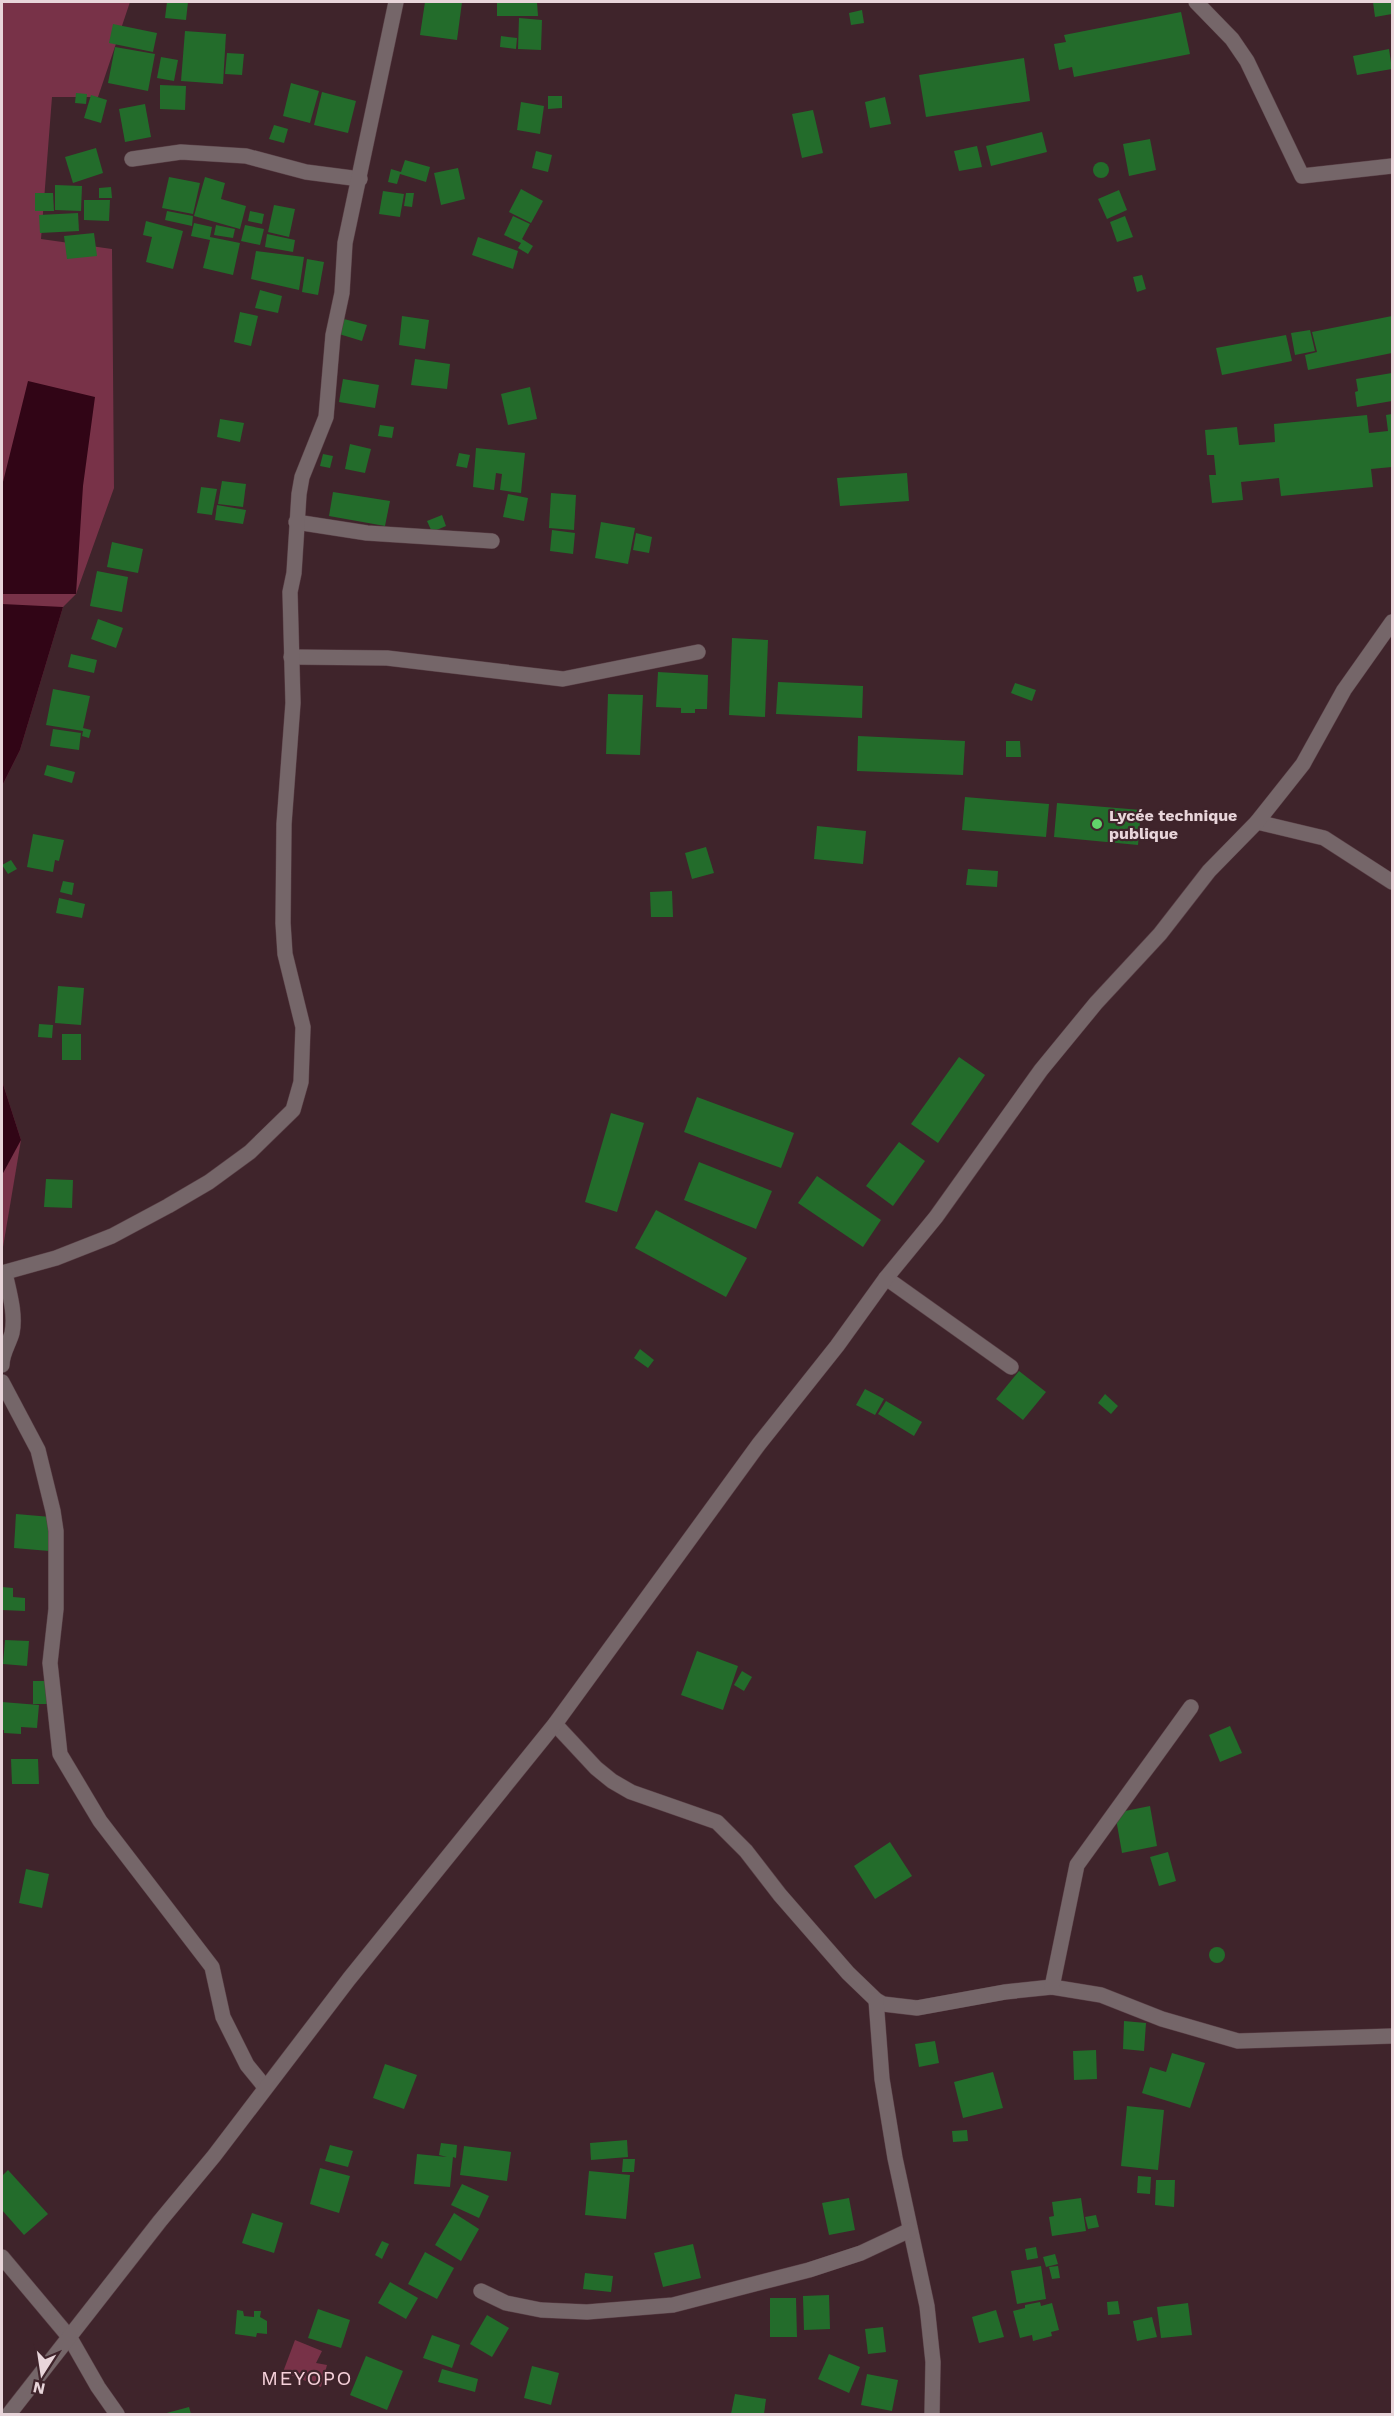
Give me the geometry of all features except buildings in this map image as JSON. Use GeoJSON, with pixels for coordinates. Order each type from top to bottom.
{"type":"FeatureCollection","features":[{"type":"Feature","properties":{"kind":"street"},"geometry":{"type":"LineString","coordinates":[[2,1365],[2,1357],[12,1334],[13,1314],[3,1273],[56,1258],[112,1236],[168,1206],[209,1182],[250,1152],[293,1110],[301,1082],[303,1027],[285,954],[283,923],[284,824],[293,703],[290,592],[294,573],[296,522],[302,477],[326,417],[333,335],[342,293],[345,243],[396,2]]}},
{"type":"Feature","properties":{"kind":"street"},"geometry":{"type":"LineString","coordinates":[[1196,2],[1232,39],[1247,61],[1302,176],[1392,166]]}},
{"type":"Feature","properties":{"kind":"street"},"geometry":{"type":"LineString","coordinates":[[132,159],[181,152],[246,156],[306,172],[360,179]]}},
{"type":"Feature","properties":{"kind":"street"},"geometry":{"type":"LineString","coordinates":[[296,522],[367,533],[492,541]]}},
{"type":"Feature","properties":{"kind":"street"},"geometry":{"type":"LineString","coordinates":[[9,2415],[160,2221],[214,2156],[349,1979],[555,1724],[759,1444],[837,1346],[886,1278],[936,1217],[1041,1070],[1096,1003],[1160,934],[1209,871],[1257,822],[1303,764],[1344,690],[1392,622]]}},
{"type":"Feature","properties":{"kind":"street"},"geometry":{"type":"LineString","coordinates":[[291,657],[387,658],[563,679],[698,652]]}},
{"type":"Feature","properties":{"kind":"street"},"geometry":{"type":"LineString","coordinates":[[1257,822],[1324,838],[1392,882]]}},
{"type":"Feature","properties":{"kind":"street"},"geometry":{"type":"LineString","coordinates":[[886,1278],[1011,1367]]}},
{"type":"Feature","properties":{"kind":"street"},"geometry":{"type":"LineString","coordinates":[[2,1382],[38,1450],[53,1511],[56,1531],[57,1608],[50,1663],[60,1754],[100,1821],[212,1967],[226,2025],[247,2065],[265,2087]]}},
{"type":"Feature","properties":{"kind":"street"},"geometry":{"type":"LineString","coordinates":[[1052,1987],[1077,1865],[1191,1707]]}},
{"type":"Feature","properties":{"kind":"street"},"geometry":{"type":"LineString","coordinates":[[555,1724],[596,1768],[612,1781],[632,1792],[717,1822],[746,1851],[817,1939],[876,2000],[893,2006],[917,2008],[995,1993],[1052,1987],[1101,1995],[1162,2019],[1238,2041],[1392,2036]]}},
{"type":"Feature","properties":{"kind":"street"},"geometry":{"type":"LineString","coordinates":[[876,2000],[882,2079],[910,2230],[927,2306],[933,2362],[932,2415]]}},
{"type":"Feature","properties":{"kind":"street"},"geometry":{"type":"LineString","coordinates":[[481,2291],[506,2303],[541,2310],[587,2312],[673,2305],[809,2270],[861,2253],[910,2230]]}},
{"type":"Feature","properties":{"kind":"street"},"geometry":{"type":"LineString","coordinates":[[2,2257],[70,2338],[117,2415]]}},
{"type":"Feature","properties":{"kind":"shaded area"},"geometry":{"type":"Polygon","coordinates":[[[2,2],[130,2],[98,97],[52,97],[41,239],[112,249],[114,488],[76,594],[63,607],[20,750],[2,786],[2,2]]]}},
{"type":"Feature","properties":{"kind":"shaded area"},"geometry":{"type":"Polygon","coordinates":[[[28,381],[95,397],[83,486],[76,594],[2,594],[2,486],[28,381]]]}},
{"type":"Feature","properties":{"kind":"shaded area"},"geometry":{"type":"Polygon","coordinates":[[[2,604],[63,607],[20,750],[2,786],[2,604]]]}},
{"type":"Feature","properties":{"kind":"shaded area"},"geometry":{"type":"Polygon","coordinates":[[[2,1081],[21,1140],[2,1253],[2,1081]]]}},
{"type":"Feature","properties":{"kind":"shaded area"},"geometry":{"type":"Polygon","coordinates":[[[2,1081],[21,1140],[2,1175],[2,1081]]]}},
{"type":"Feature","properties":{"kind":"shaded area"},"geometry":{"type":"Polygon","coordinates":[[[295,2340],[322,2351],[316,2363],[327,2365],[321,2387],[283,2372],[295,2340]]]}},
{"type":"Feature","properties":{"kind":"place","name":"Lycée technique publique"},"geometry":{"type":"Point","coordinates":[1097,824]}},
{"type":"Feature","properties":{"kind":"district","name":"MEYOPO"},"geometry":{"type":"Point","coordinates":[307,2378]}}]}
